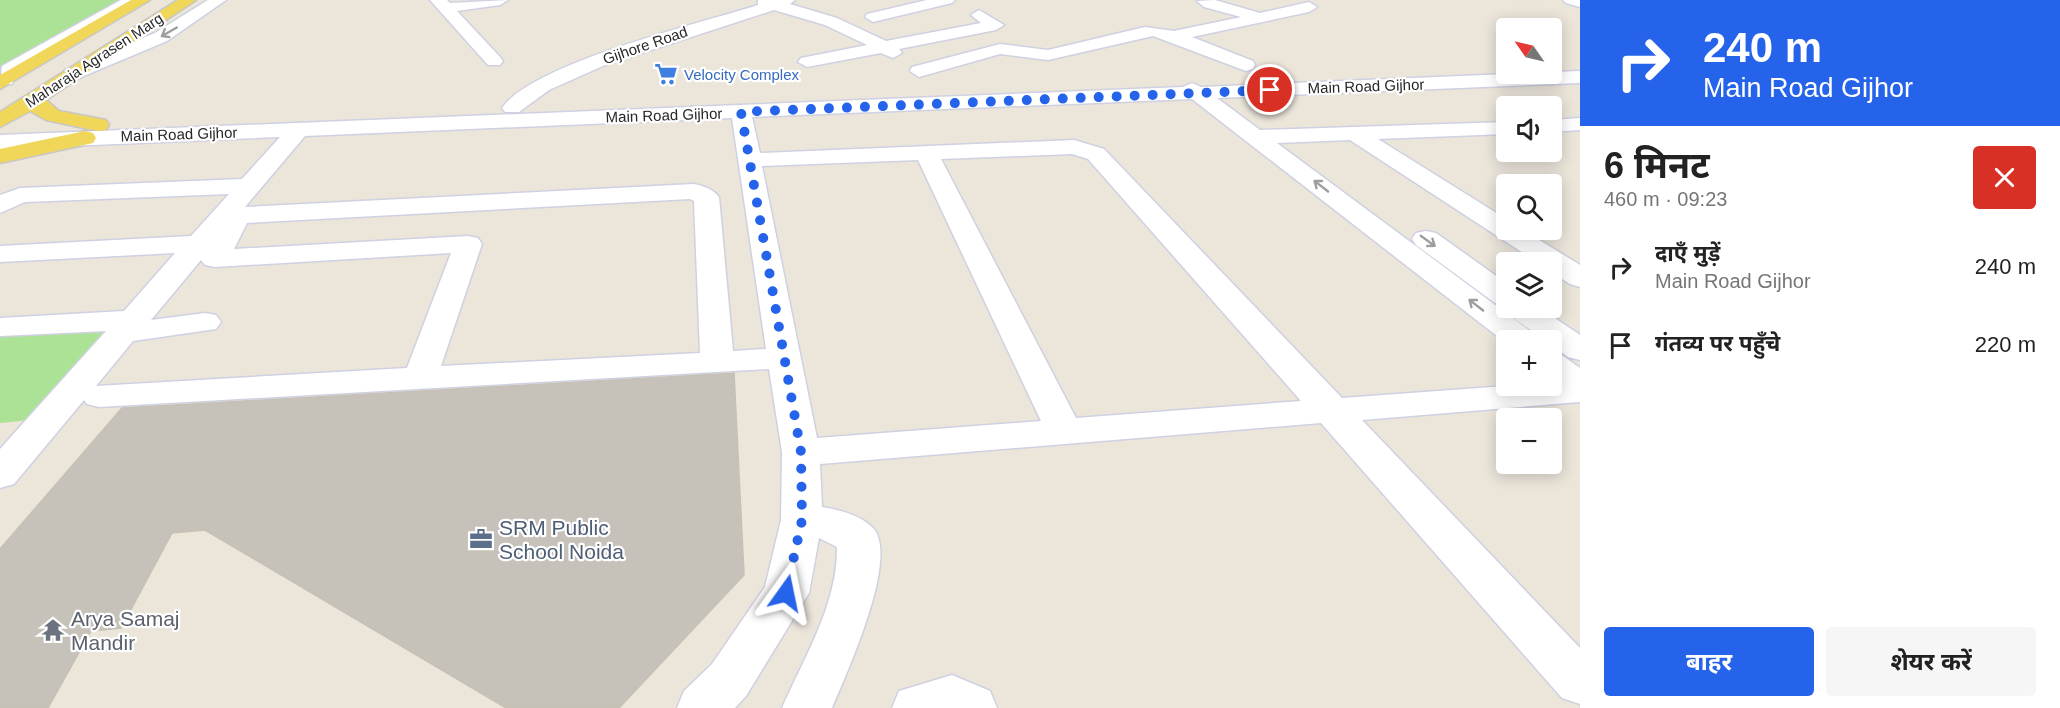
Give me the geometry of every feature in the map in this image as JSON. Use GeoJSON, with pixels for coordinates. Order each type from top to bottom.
{"type":"FeatureCollection","features":[{"type":"Feature","properties":{"kind":"main road","name":"Maharaja Agrasen Marg"},"geometry":{"type":"LineString","coordinates":[[2,86],[142,0]]}},
{"type":"Feature","properties":{"kind":"main road"},"geometry":{"type":"LineString","coordinates":[[2,86],[161,0]]}},
{"type":"Feature","properties":{"kind":"main road"},"geometry":{"type":"LineString","coordinates":[[0,111],[174,0]]}},
{"type":"Feature","properties":{"kind":"main road","name":"Maharaja Agrasen Marg"},"geometry":{"type":"LineString","coordinates":[[0,121],[188,0]]}},
{"type":"Feature","properties":{"kind":"main road"},"geometry":{"type":"LineString","coordinates":[[36,98],[35,105],[41,110],[91,131]]}},
{"type":"Feature","properties":{"kind":"main road"},"geometry":{"type":"LineString","coordinates":[[0,156],[91,131]]}},
{"type":"Feature","properties":{"kind":"street"},"geometry":{"type":"LineString","coordinates":[[2,86],[9,70],[132,0]]}},
{"type":"Feature","properties":{"kind":"street"},"geometry":{"type":"LineString","coordinates":[[72,74],[161,37],[218,0]]}},
{"type":"Feature","properties":{"kind":"street"},"geometry":{"type":"LineString","coordinates":[[442,4],[500,0]]}},
{"type":"Feature","properties":{"kind":"street"},"geometry":{"type":"LineString","coordinates":[[873,17],[947,0]]}},
{"type":"Feature","properties":{"kind":"street"},"geometry":{"type":"LineString","coordinates":[[1207,0],[1205,1],[1209,3],[1259,16]]}},
{"type":"Feature","properties":{"kind":"street"},"geometry":{"type":"LineString","coordinates":[[1571,0],[1580,2]]}},
{"type":"Feature","properties":{"kind":"street"},"geometry":{"type":"LineString","coordinates":[[773,2],[844,25],[885,48],[924,74],[999,49],[1048,55],[1153,31],[1174,36],[1246,65]]}},
{"type":"Feature","properties":{"kind":"street","name":"Gijhore Road"},"geometry":{"type":"LineString","coordinates":[[512,108],[528,92],[577,69],[638,46],[773,2]]}},
{"type":"Feature","properties":{"kind":"street"},"geometry":{"type":"LineString","coordinates":[[442,4],[494,61]]}},
{"type":"Feature","properties":{"kind":"street"},"geometry":{"type":"LineString","coordinates":[[1174,36],[1309,7]]}},
{"type":"Feature","properties":{"kind":"street"},"geometry":{"type":"LineString","coordinates":[[807,62],[996,25],[979,15]]}},
{"type":"Feature","properties":{"kind":"street"},"geometry":{"type":"LineString","coordinates":[[1562,68],[1580,67]]}},
{"type":"Feature","properties":{"kind":"street","name":"Main Road Gijhor"},"geometry":{"type":"LineString","coordinates":[[0,127],[91,131],[299,129],[741,112],[1496,71]]}},
{"type":"Feature","properties":{"kind":"street","name":"Main Road Gijhor"},"geometry":{"type":"LineString","coordinates":[[0,142],[91,131],[512,108],[1580,77]]}},
{"type":"Feature","properties":{"kind":"street"},"geometry":{"type":"LineString","coordinates":[[1204,87],[1284,137],[1496,290]]}},
{"type":"Feature","properties":{"kind":"street"},"geometry":{"type":"LineString","coordinates":[[1204,87],[1257,137],[1509,330]]}},
{"type":"Feature","properties":{"kind":"street"},"geometry":{"type":"LineString","coordinates":[[702,708],[729,680],[786,593],[802,520],[801,452],[741,112]]}},
{"type":"Feature","properties":{"kind":"street"},"geometry":{"type":"LineString","coordinates":[[1562,125],[1580,124]]}},
{"type":"Feature","properties":{"kind":"street"},"geometry":{"type":"LineString","coordinates":[[1257,137],[1496,128]]}},
{"type":"Feature","properties":{"kind":"street"},"geometry":{"type":"LineString","coordinates":[[0,474],[200,244],[230,216],[250,186],[299,129]]}},
{"type":"Feature","properties":{"kind":"street"},"geometry":{"type":"LineString","coordinates":[[1355,134],[1580,278]]}},
{"type":"Feature","properties":{"kind":"street"},"geometry":{"type":"LineString","coordinates":[[750,160],[1074,147],[1096,154],[1580,682]]}},
{"type":"Feature","properties":{"kind":"street"},"geometry":{"type":"LineString","coordinates":[[926,153],[1064,431]]}},
{"type":"Feature","properties":{"kind":"street"},"geometry":{"type":"LineString","coordinates":[[0,205],[20,195],[250,186]]}},
{"type":"Feature","properties":{"kind":"street"},"geometry":{"type":"LineString","coordinates":[[230,216],[694,191],[706,197],[717,361]]}},
{"type":"Feature","properties":{"kind":"street"},"geometry":{"type":"LineString","coordinates":[[230,216],[215,259],[468,244],[420,379]]}},
{"type":"Feature","properties":{"kind":"street"},"geometry":{"type":"LineString","coordinates":[[0,254],[200,244]]}},
{"type":"Feature","properties":{"kind":"street"},"geometry":{"type":"LineString","coordinates":[[1534,318],[1580,350]]}},
{"type":"Feature","properties":{"kind":"street"},"geometry":{"type":"LineString","coordinates":[[0,327],[128,327],[205,322]]}},
{"type":"Feature","properties":{"kind":"street"},"geometry":{"type":"LineString","coordinates":[[99,396],[786,358]]}},
{"type":"Feature","properties":{"kind":"street"},"geometry":{"type":"LineString","coordinates":[[1562,371],[1580,385]]}},
{"type":"Feature","properties":{"kind":"street"},"geometry":{"type":"LineString","coordinates":[[801,452],[1580,391]]}},
{"type":"Feature","properties":{"kind":"street"},"geometry":{"type":"LineString","coordinates":[[0,433],[39,430]]}},
{"type":"Feature","properties":{"kind":"street"},"geometry":{"type":"LineString","coordinates":[[802,520],[836,525],[858,539],[861,556],[844,617],[807,708]]}},
{"type":"Feature","properties":{"kind":"street"},"geometry":{"type":"LineString","coordinates":[[917,708],[952,698],[972,708]]}},
{"type":"Feature","properties":{"kind":"green space"},"geometry":{"type":"Polygon","coordinates":[[[0,0],[122,0],[0,68],[0,0]]]}},
{"type":"Feature","properties":{"kind":"green space"},"geometry":{"type":"Polygon","coordinates":[[[111,328],[31,420],[0,423],[0,336],[111,328]]]}},
{"type":"Feature","properties":{"kind":"building","name":"SRM Public School Noida"},"geometry":{"type":"Polygon","coordinates":[[[734,373],[744,575],[619,708],[506,708],[205,530],[172,533],[121,628],[91,631],[48,708],[0,708],[0,549],[122,408],[734,373]]]}},
{"type":"Feature","properties":{"kind":"place","name":"Velocity Complex"},"geometry":{"type":"Point","coordinates":[666,74]}},
{"type":"Feature","properties":{"kind":"place","name":"SRM Public School Noida"},"geometry":{"type":"Point","coordinates":[481,539]}},
{"type":"Feature","properties":{"kind":"place","name":"Arya Samaj Mandir"},"geometry":{"type":"Point","coordinates":[53,630]}},
{"type":"Feature","properties":{"kind":"route"},"geometry":{"type":"LineString","coordinates":[[786,593],[802,520],[801,452],[741,112],[1270,90]]}}]}
